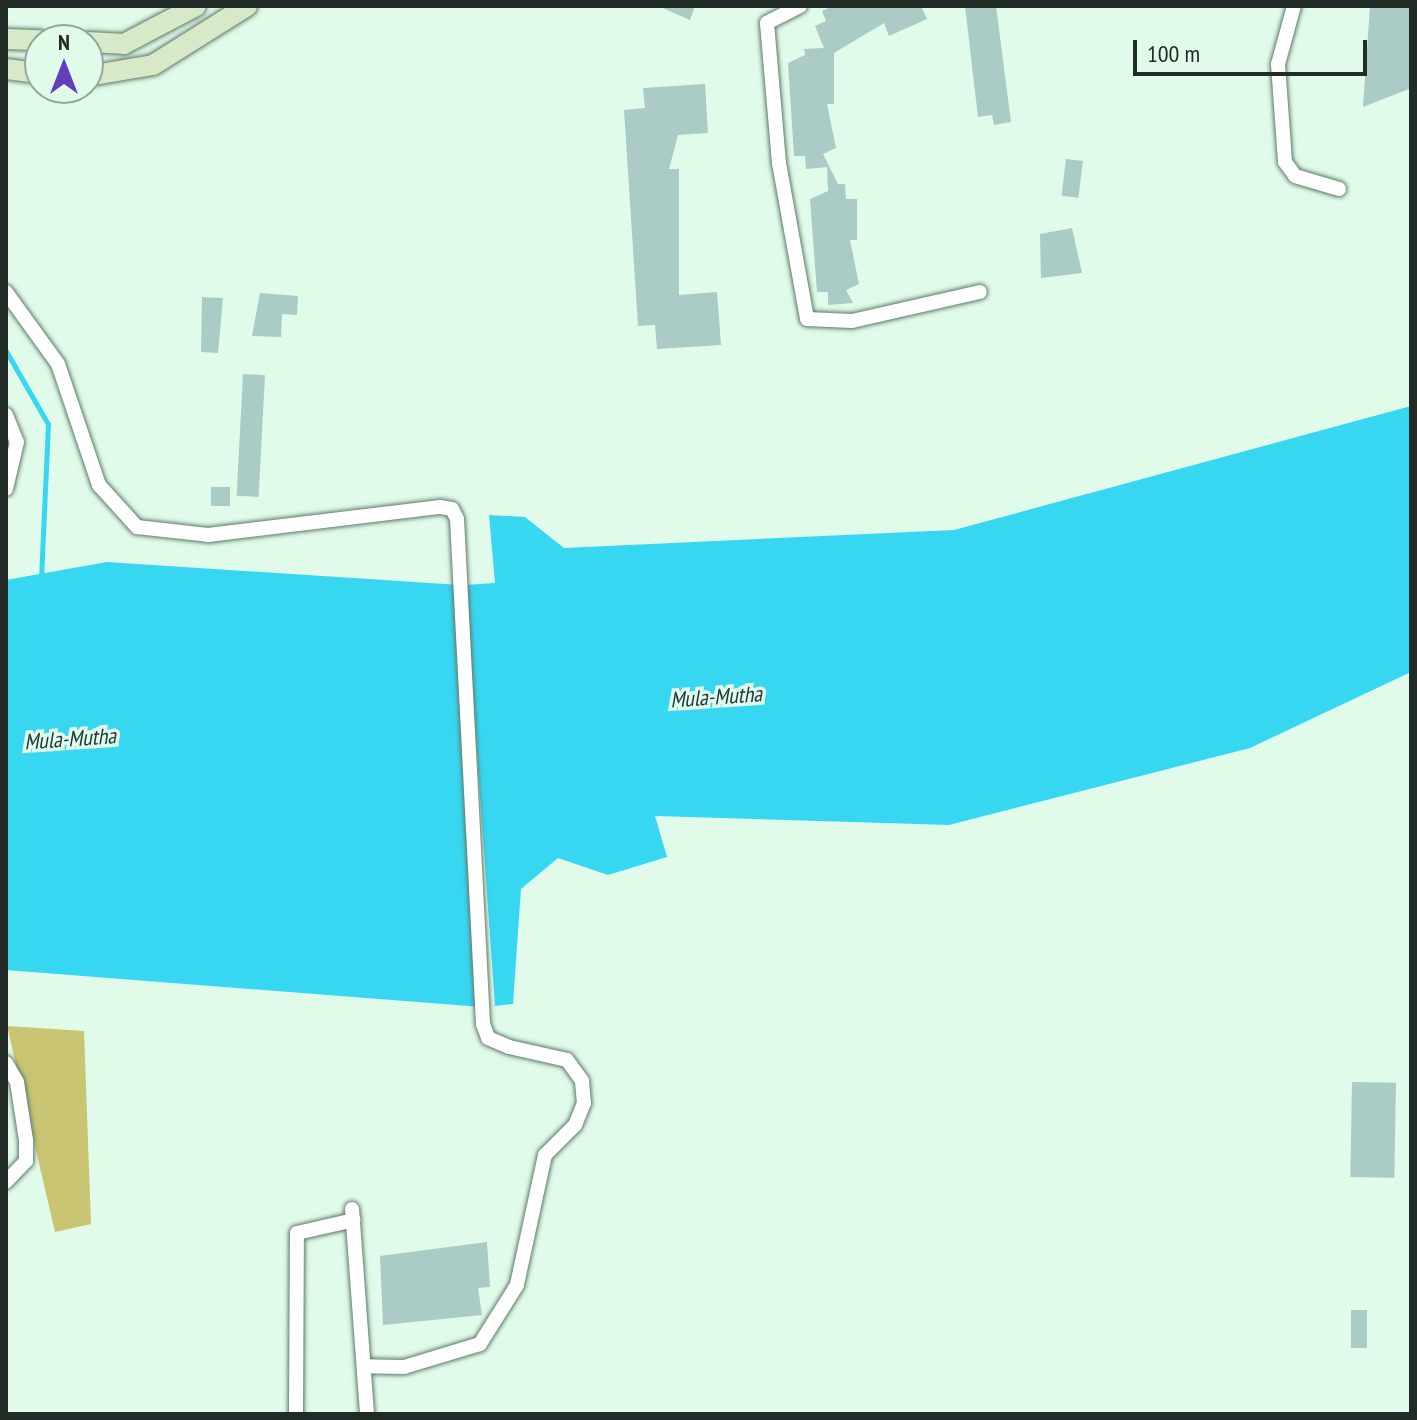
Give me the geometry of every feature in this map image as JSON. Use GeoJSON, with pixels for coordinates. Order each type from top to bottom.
{"type":"FeatureCollection","features":[{"type":"Feature","properties":{"kind":"main road"},"geometry":{"type":"LineString","coordinates":[[104,43],[124,44],[196,6]]}},
{"type":"Feature","properties":{"kind":"main road"},"geometry":{"type":"LineString","coordinates":[[104,73],[153,65],[247,6]]}},
{"type":"Feature","properties":{"kind":"street"},"geometry":{"type":"LineString","coordinates":[[800,6],[767,23],[779,163],[807,319],[852,321],[980,292]]}},
{"type":"Feature","properties":{"kind":"street"},"geometry":{"type":"LineString","coordinates":[[1294,6],[1278,64],[1285,162],[1295,176],[1339,189]]}},
{"type":"Feature","properties":{"kind":"street"},"geometry":{"type":"LineString","coordinates":[[6,292],[58,364],[99,485],[137,527],[208,535],[440,507],[452,509],[457,519],[481,1012],[488,1038],[567,1060],[582,1081],[584,1103],[575,1125],[545,1155],[517,1285],[480,1344],[404,1367],[365,1366]]}},
{"type":"Feature","properties":{"kind":"street"},"geometry":{"type":"LineString","coordinates":[[6,415],[17,442],[6,489]]}},
{"type":"Feature","properties":{"kind":"street"},"geometry":{"type":"LineString","coordinates":[[6,1063],[17,1082],[26,1140],[26,1161],[6,1182]]}},
{"type":"Feature","properties":{"kind":"street"},"geometry":{"type":"LineString","coordinates":[[296,1414],[297,1233],[353,1215],[367,1414]]}},
{"type":"Feature","properties":{"kind":"shaded area"},"geometry":{"type":"Polygon","coordinates":[[[7,1026],[84,1031],[91,1224],[55,1232],[7,1026]]]}},
{"type":"Feature","properties":{"kind":"water","name":"Mula-Mutha"},"geometry":{"type":"Polygon","coordinates":[[[1411,406],[1411,672],[1250,748],[949,825],[655,816],[667,857],[608,875],[558,858],[521,889],[513,1004],[495,1006],[465,585],[495,583],[489,515],[525,517],[564,548],[954,530],[1411,406]]]}},
{"type":"Feature","properties":{"kind":"water","name":"Mula-Mutha"},"geometry":{"type":"Polygon","coordinates":[[[107,562],[460,585],[482,1007],[6,970],[6,580],[107,562]]]}},
{"type":"Feature","properties":{"kind":"building"},"geometry":{"type":"Polygon","coordinates":[[[658,6],[695,6],[690,20],[658,6]]]}},
{"type":"Feature","properties":{"kind":"building"},"geometry":{"type":"Polygon","coordinates":[[[833,6],[921,6],[927,19],[889,36],[884,23],[834,53],[834,104],[827,104],[836,148],[823,154],[838,184],[845,184],[846,199],[857,199],[857,240],[850,240],[859,284],[846,290],[853,303],[828,305],[828,292],[817,292],[810,199],[828,191],[827,167],[806,169],[805,156],[794,156],[788,63],[805,55],[804,49],[824,48],[815,26],[826,21],[822,11],[833,6]]]}},
{"type":"Feature","properties":{"kind":"building"},"geometry":{"type":"Polygon","coordinates":[[[965,6],[996,6],[1011,122],[994,125],[992,115],[978,117],[965,6]]]}},
{"type":"Feature","properties":{"kind":"building"},"geometry":{"type":"Polygon","coordinates":[[[1370,6],[1411,6],[1411,79],[1409,89],[1363,107],[1370,6]]]}},
{"type":"Feature","properties":{"kind":"building"},"geometry":{"type":"Polygon","coordinates":[[[705,84],[708,133],[678,135],[669,169],[679,169],[679,295],[717,292],[721,345],[657,349],[655,325],[638,326],[624,110],[645,108],[643,88],[705,84]]]}},
{"type":"Feature","properties":{"kind":"building"},"geometry":{"type":"Polygon","coordinates":[[[1066,159],[1083,161],[1078,198],[1061,196],[1066,159]]]}},
{"type":"Feature","properties":{"kind":"building"},"geometry":{"type":"Polygon","coordinates":[[[1072,228],[1082,273],[1041,278],[1040,234],[1072,228]]]}},
{"type":"Feature","properties":{"kind":"building"},"geometry":{"type":"Polygon","coordinates":[[[260,293],[298,296],[297,315],[282,314],[281,337],[252,336],[260,293]]]}},
{"type":"Feature","properties":{"kind":"building"},"geometry":{"type":"Polygon","coordinates":[[[202,297],[223,298],[218,353],[201,352],[202,297]]]}},
{"type":"Feature","properties":{"kind":"building"},"geometry":{"type":"Polygon","coordinates":[[[243,374],[265,375],[259,497],[237,496],[243,374]]]}},
{"type":"Feature","properties":{"kind":"building"},"geometry":{"type":"Polygon","coordinates":[[[211,487],[230,487],[230,506],[211,506],[211,487]]]}},
{"type":"Feature","properties":{"kind":"building"},"geometry":{"type":"Polygon","coordinates":[[[1352,1082],[1396,1083],[1394,1178],[1350,1177],[1352,1082]]]}},
{"type":"Feature","properties":{"kind":"building"},"geometry":{"type":"Polygon","coordinates":[[[487,1242],[490,1287],[478,1288],[482,1315],[383,1325],[380,1256],[487,1242]]]}},
{"type":"Feature","properties":{"kind":"building"},"geometry":{"type":"Polygon","coordinates":[[[1351,1310],[1367,1310],[1367,1348],[1351,1348],[1351,1310]]]}},
{"type":"Feature","properties":{"kind":"waterway"},"geometry":{"type":"LineString","coordinates":[[6,351],[48,424],[41,579]]}}]}
